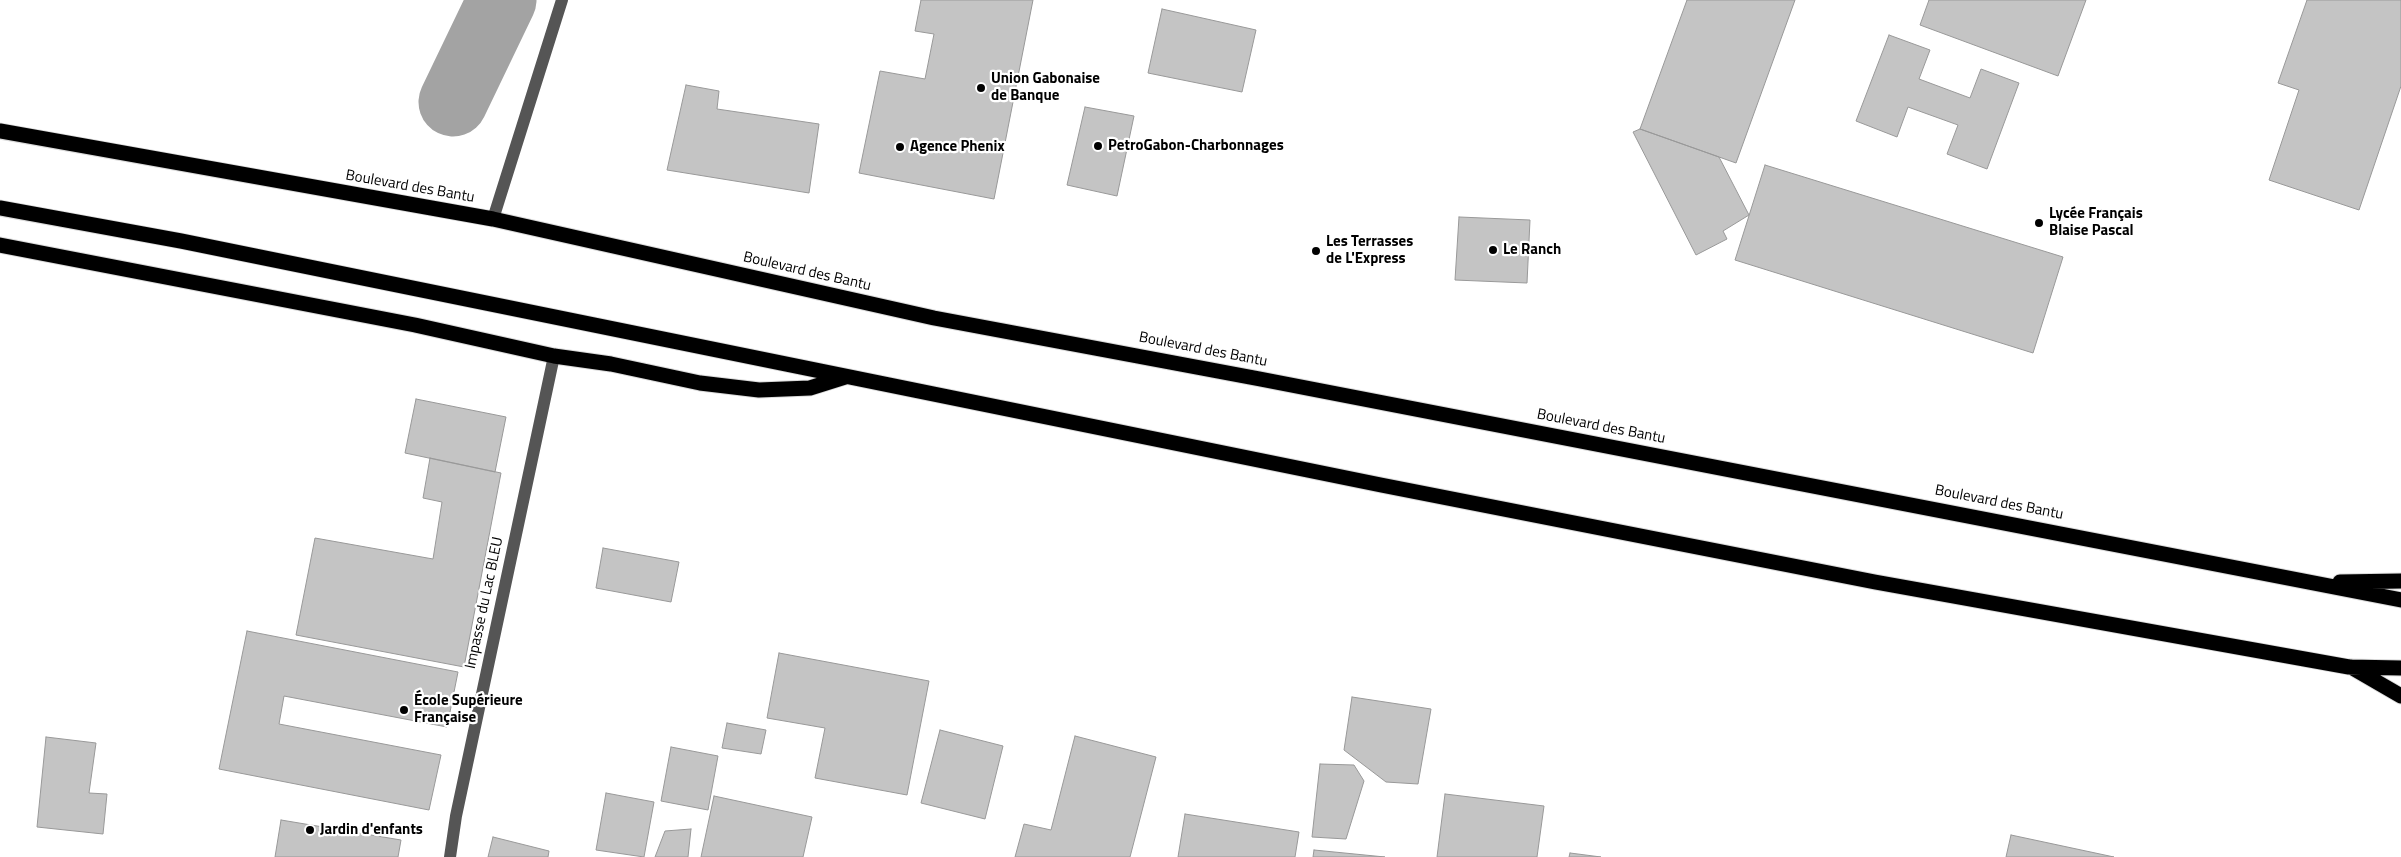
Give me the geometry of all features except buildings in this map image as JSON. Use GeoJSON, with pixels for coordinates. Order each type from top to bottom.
{"type":"FeatureCollection","features":[{"type":"Feature","properties":{"kind":"highway","name":"Boulevard des Bantu"},"geometry":{"type":"LineString","coordinates":[[0,131],[493,219],[934,318],[2401,600]]}},
{"type":"Feature","properties":{"kind":"highway"},"geometry":{"type":"LineString","coordinates":[[0,208],[200,245],[1381,486],[1875,582],[2349,667],[2401,668]]}},
{"type":"Feature","properties":{"kind":"highway"},"geometry":{"type":"LineString","coordinates":[[0,245],[415,325],[554,356],[611,364],[700,383],[759,390],[810,388],[845,377]]}},
{"type":"Feature","properties":{"kind":"highway"},"geometry":{"type":"LineString","coordinates":[[2304,582],[2401,581]]}},
{"type":"Feature","properties":{"kind":"highway"},"geometry":{"type":"LineString","coordinates":[[2349,667],[2401,696]]}},
{"type":"Feature","properties":{"kind":"street"},"geometry":{"type":"LineString","coordinates":[[493,219],[562,0]]}},
{"type":"Feature","properties":{"kind":"street","name":"Impasse du Lac BLEU"},"geometry":{"type":"LineString","coordinates":[[450,857],[456,816],[554,356]]}},
{"type":"Feature","properties":{"kind":"waterway"},"geometry":{"type":"LineString","coordinates":[[453,102],[502,0]]}},
{"type":"Feature","properties":{"kind":"place","name":"Union Gabonaise de Banque"},"geometry":{"type":"Point","coordinates":[981,88]}},
{"type":"Feature","properties":{"kind":"place","name":"PetroGabon-Charbonnages"},"geometry":{"type":"Point","coordinates":[1098,146]}},
{"type":"Feature","properties":{"kind":"place","name":"Agence Phenix"},"geometry":{"type":"Point","coordinates":[900,147]}},
{"type":"Feature","properties":{"kind":"place","name":"Lycée Français Blaise Pascal"},"geometry":{"type":"Point","coordinates":[2039,223]}},
{"type":"Feature","properties":{"kind":"place","name":"Le Ranch"},"geometry":{"type":"Point","coordinates":[1493,250]}},
{"type":"Feature","properties":{"kind":"place","name":"Les Terrasses de L'Express"},"geometry":{"type":"Point","coordinates":[1316,251]}},
{"type":"Feature","properties":{"kind":"place","name":"École Supérieure Française"},"geometry":{"type":"Point","coordinates":[404,710]}},
{"type":"Feature","properties":{"kind":"place","name":"Jardin d'enfants"},"geometry":{"type":"Point","coordinates":[310,830]}}]}
